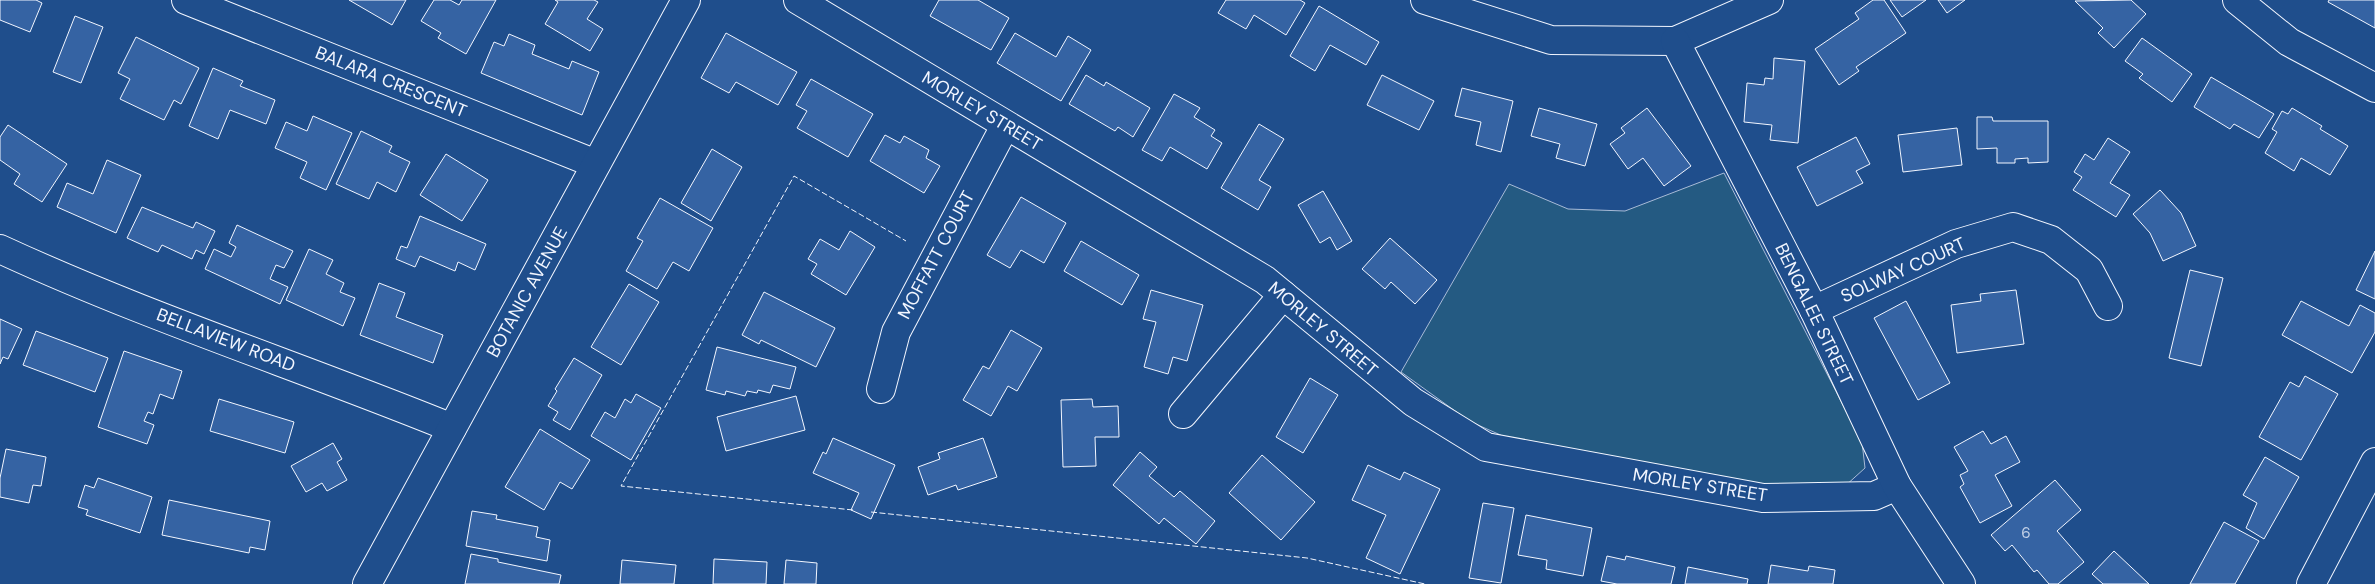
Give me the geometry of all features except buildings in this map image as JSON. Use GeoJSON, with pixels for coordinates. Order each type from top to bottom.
{"type":"FeatureCollection","features":[{"type":"Feature","properties":{"kind":"street","name":"BALARA CRESCENT"},"geometry":{"type":"LineString","coordinates":[[186,0],[596,164]]}},
{"type":"Feature","properties":{"kind":"street","name":"BOTANIC AVENUE"},"geometry":{"type":"LineString","coordinates":[[368,584],[686,0]]}},
{"type":"Feature","properties":{"kind":"street","name":"MORLEY STREET"},"geometry":{"type":"LineString","coordinates":[[798,0],[1005,126],[1265,280],[1412,402],[1486,447],[1763,498],[1874,496],[1898,486]]}},
{"type":"Feature","properties":{"kind":"street"},"geometry":{"type":"LineString","coordinates":[[1425,0],[1551,40],[1675,41],[1724,10],[1769,0]]}},
{"type":"Feature","properties":{"kind":"street"},"geometry":{"type":"LineString","coordinates":[[2237,0],[2289,42],[2375,88]]}},
{"type":"Feature","properties":{"kind":"street","name":"BENGALEE STREET"},"geometry":{"type":"LineString","coordinates":[[1675,41],[1814,310],[1898,486],[1961,584]]}},
{"type":"Feature","properties":{"kind":"street","name":"MOFFATT COURT"},"geometry":{"type":"LineString","coordinates":[[880,389],[896,332],[1005,126]]}},
{"type":"Feature","properties":{"kind":"street","name":"SOLWAY COURT"},"geometry":{"type":"LineString","coordinates":[[1814,310],[1956,244],[2013,227],[2052,240],[2089,270],[2108,306]]}},
{"type":"Feature","properties":{"kind":"street","name":"BELLAVIEW ROAD"},"geometry":{"type":"LineString","coordinates":[[0,249],[71,282],[352,387],[452,428]]}},
{"type":"Feature","properties":{"kind":"street"},"geometry":{"type":"LineString","coordinates":[[1183,414],[1283,295]]}},
{"type":"Feature","properties":{"kind":"street"},"geometry":{"type":"LineString","coordinates":[[2311,584],[2375,462]]}},
{"type":"Feature","properties":{"kind":"shaded area"},"geometry":{"type":"Polygon","coordinates":[[[1724,173],[1862,442],[1865,468],[1844,487],[1755,484],[1505,437],[1469,421],[1401,372],[1509,184],[1568,209],[1625,211],[1724,173]]]}},
{"type":"Feature","properties":{"kind":"fence"},"geometry":{"type":"LineString","coordinates":[[853,510],[621,486],[794,176],[906,241]]}},
{"type":"Feature","properties":{"kind":"fence"},"geometry":{"type":"LineString","coordinates":[[871,512],[1307,558],[1425,584]]}}]}
